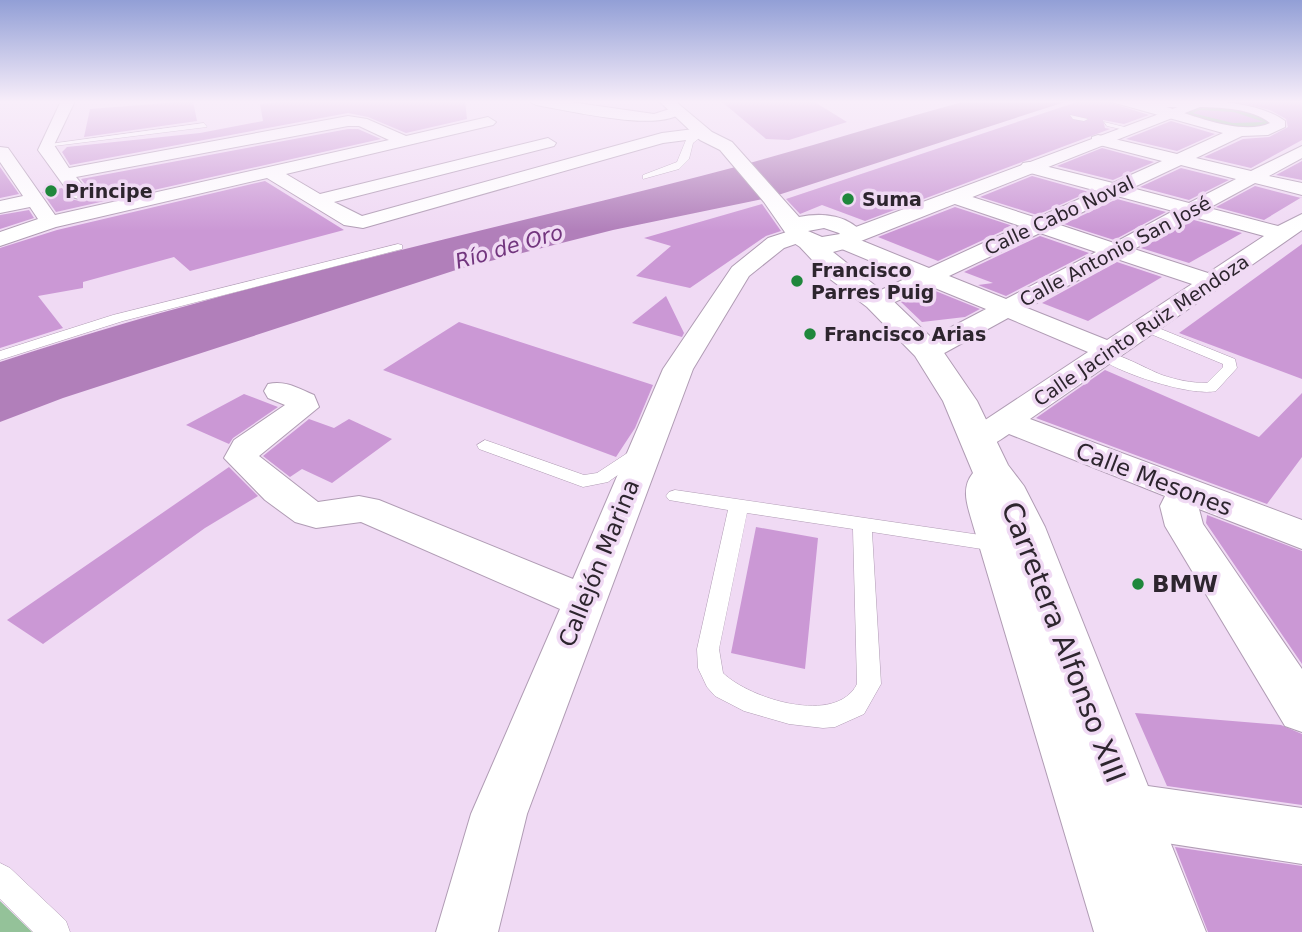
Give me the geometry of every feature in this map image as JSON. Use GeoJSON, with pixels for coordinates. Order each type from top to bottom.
{"type":"FeatureCollection","features":[{"type":"Feature","properties":{"kind":"main road"},"geometry":{"type":"LineString","coordinates":[[722,144],[726,146]]}},
{"type":"Feature","properties":{"kind":"main road"},"geometry":{"type":"LineString","coordinates":[[814,227],[913,212],[1030,167],[1077,144]]}},
{"type":"Feature","properties":{"kind":"main road","name":"Carretera Alfonso XIII"},"geometry":{"type":"LineString","coordinates":[[726,146],[814,227],[839,273],[877,301],[927,351],[992,444],[1004,486],[1024,527],[1171,932]]}},
{"type":"Feature","properties":{"kind":"main road"},"geometry":{"type":"LineString","coordinates":[[992,444],[985,494],[1128,932]]}},
{"type":"Feature","properties":{"kind":"street"},"geometry":{"type":"LineString","coordinates":[[49,152],[52,144]]}},
{"type":"Feature","properties":{"kind":"street"},"geometry":{"type":"LineString","coordinates":[[7,164],[49,152],[115,144]]}},
{"type":"Feature","properties":{"kind":"street"},"geometry":{"type":"LineString","coordinates":[[64,174],[222,144]]}},
{"type":"Feature","properties":{"kind":"street"},"geometry":{"type":"LineString","coordinates":[[0,239],[50,222],[396,144]]}},
{"type":"Feature","properties":{"kind":"street"},"geometry":{"type":"LineString","coordinates":[[318,200],[542,144]]}},
{"type":"Feature","properties":{"kind":"street"},"geometry":{"type":"LineString","coordinates":[[552,144],[590,158]]}},
{"type":"Feature","properties":{"kind":"street"},"geometry":{"type":"LineString","coordinates":[[272,173],[351,221],[363,222],[642,144]]}},
{"type":"Feature","properties":{"kind":"street"},"geometry":{"type":"LineString","coordinates":[[1137,144],[1179,160],[1302,189]]}},
{"type":"Feature","properties":{"kind":"street","name":"Calle Cabo Noval"},"geometry":{"type":"LineString","coordinates":[[877,301],[1213,144]]}},
{"type":"Feature","properties":{"kind":"street"},"geometry":{"type":"LineString","coordinates":[[77,190],[284,148],[313,164]]}},
{"type":"Feature","properties":{"kind":"street"},"geometry":{"type":"LineString","coordinates":[[367,151],[464,195]]}},
{"type":"Feature","properties":{"kind":"street"},"geometry":{"type":"LineString","coordinates":[[49,152],[93,212]]}},
{"type":"Feature","properties":{"kind":"street"},"geometry":{"type":"LineString","coordinates":[[179,152],[216,185]]}},
{"type":"Feature","properties":{"kind":"street","name":"Calle Antonio San José"},"geometry":{"type":"LineString","coordinates":[[927,351],[1302,152]]}},
{"type":"Feature","properties":{"kind":"street"},"geometry":{"type":"LineString","coordinates":[[0,186],[7,164]]}},
{"type":"Feature","properties":{"kind":"street"},"geometry":{"type":"LineString","coordinates":[[7,164],[50,222]]}},
{"type":"Feature","properties":{"kind":"street"},"geometry":{"type":"LineString","coordinates":[[1030,167],[1282,234]]}},
{"type":"Feature","properties":{"kind":"street"},"geometry":{"type":"LineString","coordinates":[[953,197],[1211,282]]}},
{"type":"Feature","properties":{"kind":"street"},"geometry":{"type":"LineString","coordinates":[[0,207],[35,200]]}},
{"type":"Feature","properties":{"kind":"street","name":"Calle Jacinto Ruiz Mendoza"},"geometry":{"type":"LineString","coordinates":[[992,444],[1106,353],[1302,220]]}},
{"type":"Feature","properties":{"kind":"street"},"geometry":{"type":"LineString","coordinates":[[814,227],[1106,353]]}},
{"type":"Feature","properties":{"kind":"street","name":"Callejón Marina"},"geometry":{"type":"LineString","coordinates":[[467,932],[499,814],[644,450],[689,348],[740,272],[776,243],[814,227]]}},
{"type":"Feature","properties":{"kind":"street"},"geometry":{"type":"LineString","coordinates":[[279,391],[303,402],[303,407],[246,447],[240,458],[307,514],[366,509],[583,601]]}},
{"type":"Feature","properties":{"kind":"street","name":"Calle Mesones"},"geometry":{"type":"LineString","coordinates":[[992,444],[1185,492],[1302,535]]}},
{"type":"Feature","properties":{"kind":"street"},"geometry":{"type":"LineString","coordinates":[[1185,492],[1179,506],[1184,526],[1302,710]]}},
{"type":"Feature","properties":{"kind":"street"},"geometry":{"type":"LineString","coordinates":[[1127,810],[1302,836]]}},
{"type":"Feature","properties":{"kind":"lane"},"geometry":{"type":"LineString","coordinates":[[49,152],[92,144]]}},
{"type":"Feature","properties":{"kind":"lane"},"geometry":{"type":"LineString","coordinates":[[646,177],[681,165],[688,156],[689,144]]}},
{"type":"Feature","properties":{"kind":"lane"},"geometry":{"type":"LineString","coordinates":[[0,356],[118,318],[398,247]]}},
{"type":"Feature","properties":{"kind":"lane"},"geometry":{"type":"LineString","coordinates":[[1106,353],[1181,387],[1211,388],[1230,368],[1230,362],[1218,355],[1146,327]]}},
{"type":"Feature","properties":{"kind":"lane"},"geometry":{"type":"LineString","coordinates":[[485,445],[583,481],[602,478],[644,450]]}},
{"type":"Feature","properties":{"kind":"lane"},"geometry":{"type":"LineString","coordinates":[[675,496],[1001,545]]}},
{"type":"Feature","properties":{"kind":"lane"},"geometry":{"type":"LineString","coordinates":[[739,505],[708,649],[708,665],[716,681],[730,695],[750,703],[805,715],[834,716],[858,705],[869,684],[862,524]]}},
{"type":"Feature","properties":{"kind":"lane"},"geometry":{"type":"LineString","coordinates":[[0,878],[55,932]]}},
{"type":"Feature","properties":{"kind":"green space"},"geometry":{"type":"Polygon","coordinates":[[[0,901],[32,932],[0,932],[0,901]]]}},
{"type":"Feature","properties":{"kind":"water","name":"Río de Oro"},"geometry":{"type":"Polygon","coordinates":[[[815,144],[934,144],[772,197],[613,230],[459,269],[63,398],[0,422],[0,362],[174,309],[815,144]]]}},
{"type":"Feature","properties":{"kind":"building"},"geometry":{"type":"Polygon","coordinates":[[[180,144],[70,165],[62,152],[67,147],[180,144]]]}},
{"type":"Feature","properties":{"kind":"building"},"geometry":{"type":"Polygon","coordinates":[[[265,144],[357,144],[56,212],[42,192],[62,188],[70,199],[80,201],[92,193],[81,179],[265,144]]]}},
{"type":"Feature","properties":{"kind":"building"},"geometry":{"type":"Polygon","coordinates":[[[950,144],[1069,144],[865,221],[822,205],[800,214],[786,199],[950,144]]]}},
{"type":"Feature","properties":{"kind":"building"},"geometry":{"type":"Polygon","coordinates":[[[1149,144],[1192,144],[1177,151],[1149,144]]]}},
{"type":"Feature","properties":{"kind":"building"},"geometry":{"type":"Polygon","coordinates":[[[1231,144],[1294,144],[1251,168],[1204,157],[1231,144]]]}},
{"type":"Feature","properties":{"kind":"building"},"geometry":{"type":"Polygon","coordinates":[[[1102,148],[1154,162],[1113,180],[1057,166],[1102,148]]]}},
{"type":"Feature","properties":{"kind":"building"},"geometry":{"type":"Polygon","coordinates":[[[1302,161],[1302,180],[1276,175],[1302,161]]]}},
{"type":"Feature","properties":{"kind":"building"},"geometry":{"type":"Polygon","coordinates":[[[0,167],[19,194],[0,198],[0,167]]]}},
{"type":"Feature","properties":{"kind":"building"},"geometry":{"type":"Polygon","coordinates":[[[1181,168],[1229,180],[1189,200],[1140,187],[1181,168]]]}},
{"type":"Feature","properties":{"kind":"building"},"geometry":{"type":"Polygon","coordinates":[[[1032,176],[1089,192],[1037,215],[980,197],[1032,176]]]}},
{"type":"Feature","properties":{"kind":"building"},"geometry":{"type":"Polygon","coordinates":[[[265,181],[344,230],[190,271],[174,257],[83,282],[83,288],[38,296],[63,328],[0,348],[0,248],[57,230],[265,181]]]}},
{"type":"Feature","properties":{"kind":"building"},"geometry":{"type":"Polygon","coordinates":[[[1255,186],[1301,198],[1264,220],[1216,207],[1255,186]]]}},
{"type":"Feature","properties":{"kind":"building"},"geometry":{"type":"Polygon","coordinates":[[[1117,199],[1166,212],[1114,240],[1064,224],[1117,199]]]}},
{"type":"Feature","properties":{"kind":"building"},"geometry":{"type":"Polygon","coordinates":[[[762,204],[781,231],[766,236],[690,288],[636,276],[671,246],[644,238],[762,204]]]}},
{"type":"Feature","properties":{"kind":"building"},"geometry":{"type":"Polygon","coordinates":[[[955,207],[1013,226],[938,261],[878,237],[955,207]]]}},
{"type":"Feature","properties":{"kind":"building"},"geometry":{"type":"Polygon","coordinates":[[[29,210],[34,218],[0,229],[0,215],[29,210]]]}},
{"type":"Feature","properties":{"kind":"building"},"geometry":{"type":"Polygon","coordinates":[[[1194,220],[1242,233],[1189,263],[1141,248],[1194,220]]]}},
{"type":"Feature","properties":{"kind":"building"},"geometry":{"type":"Polygon","coordinates":[[[1040,236],[1089,253],[1006,296],[978,285],[993,283],[964,272],[1040,236]]]}},
{"type":"Feature","properties":{"kind":"building"},"geometry":{"type":"Polygon","coordinates":[[[1302,244],[1302,379],[1179,333],[1302,244]]]}},
{"type":"Feature","properties":{"kind":"building"},"geometry":{"type":"Polygon","coordinates":[[[1117,262],[1162,277],[1088,321],[1042,303],[1117,262]]]}},
{"type":"Feature","properties":{"kind":"building"},"geometry":{"type":"Polygon","coordinates":[[[933,290],[980,309],[965,317],[922,322],[901,302],[933,290]]]}},
{"type":"Feature","properties":{"kind":"building"},"geometry":{"type":"Polygon","coordinates":[[[666,296],[684,333],[682,337],[632,323],[666,296]]]}},
{"type":"Feature","properties":{"kind":"building"},"geometry":{"type":"Polygon","coordinates":[[[459,322],[653,385],[635,428],[616,457],[383,370],[459,322]]]}},
{"type":"Feature","properties":{"kind":"building"},"geometry":{"type":"Polygon","coordinates":[[[1105,370],[1259,437],[1302,393],[1302,457],[1267,504],[1036,418],[1105,370]]]}},
{"type":"Feature","properties":{"kind":"building"},"geometry":{"type":"Polygon","coordinates":[[[244,394],[278,407],[233,438],[229,444],[186,425],[244,394]]]}},
{"type":"Feature","properties":{"kind":"building"},"geometry":{"type":"Polygon","coordinates":[[[309,419],[334,428],[349,419],[392,439],[332,483],[302,469],[290,477],[263,456],[309,419]]]}},
{"type":"Feature","properties":{"kind":"building"},"geometry":{"type":"Polygon","coordinates":[[[229,467],[258,496],[205,528],[43,644],[7,620],[229,467]]]}},
{"type":"Feature","properties":{"kind":"building"},"geometry":{"type":"Polygon","coordinates":[[[1207,515],[1302,551],[1302,664],[1206,523],[1207,515]]]}},
{"type":"Feature","properties":{"kind":"building"},"geometry":{"type":"Polygon","coordinates":[[[756,527],[818,538],[805,669],[731,653],[756,527]]]}},
{"type":"Feature","properties":{"kind":"building"},"geometry":{"type":"Polygon","coordinates":[[[1135,713],[1281,725],[1302,734],[1302,805],[1167,786],[1135,713]]]}},
{"type":"Feature","properties":{"kind":"building"},"geometry":{"type":"Polygon","coordinates":[[[1175,847],[1302,866],[1302,932],[1208,932],[1175,847]]]}},
{"type":"Feature","properties":{"kind":"place","name":"Principe"},"geometry":{"type":"Point","coordinates":[51,191]}},
{"type":"Feature","properties":{"kind":"place","name":"Suma"},"geometry":{"type":"Point","coordinates":[848,199]}},
{"type":"Feature","properties":{"kind":"place","name":"Francisco Parres Puig"},"geometry":{"type":"Point","coordinates":[797,281]}},
{"type":"Feature","properties":{"kind":"place","name":"Francisco Arias"},"geometry":{"type":"Point","coordinates":[810,334]}},
{"type":"Feature","properties":{"kind":"place","name":"BMW"},"geometry":{"type":"Point","coordinates":[1138,584]}}]}
